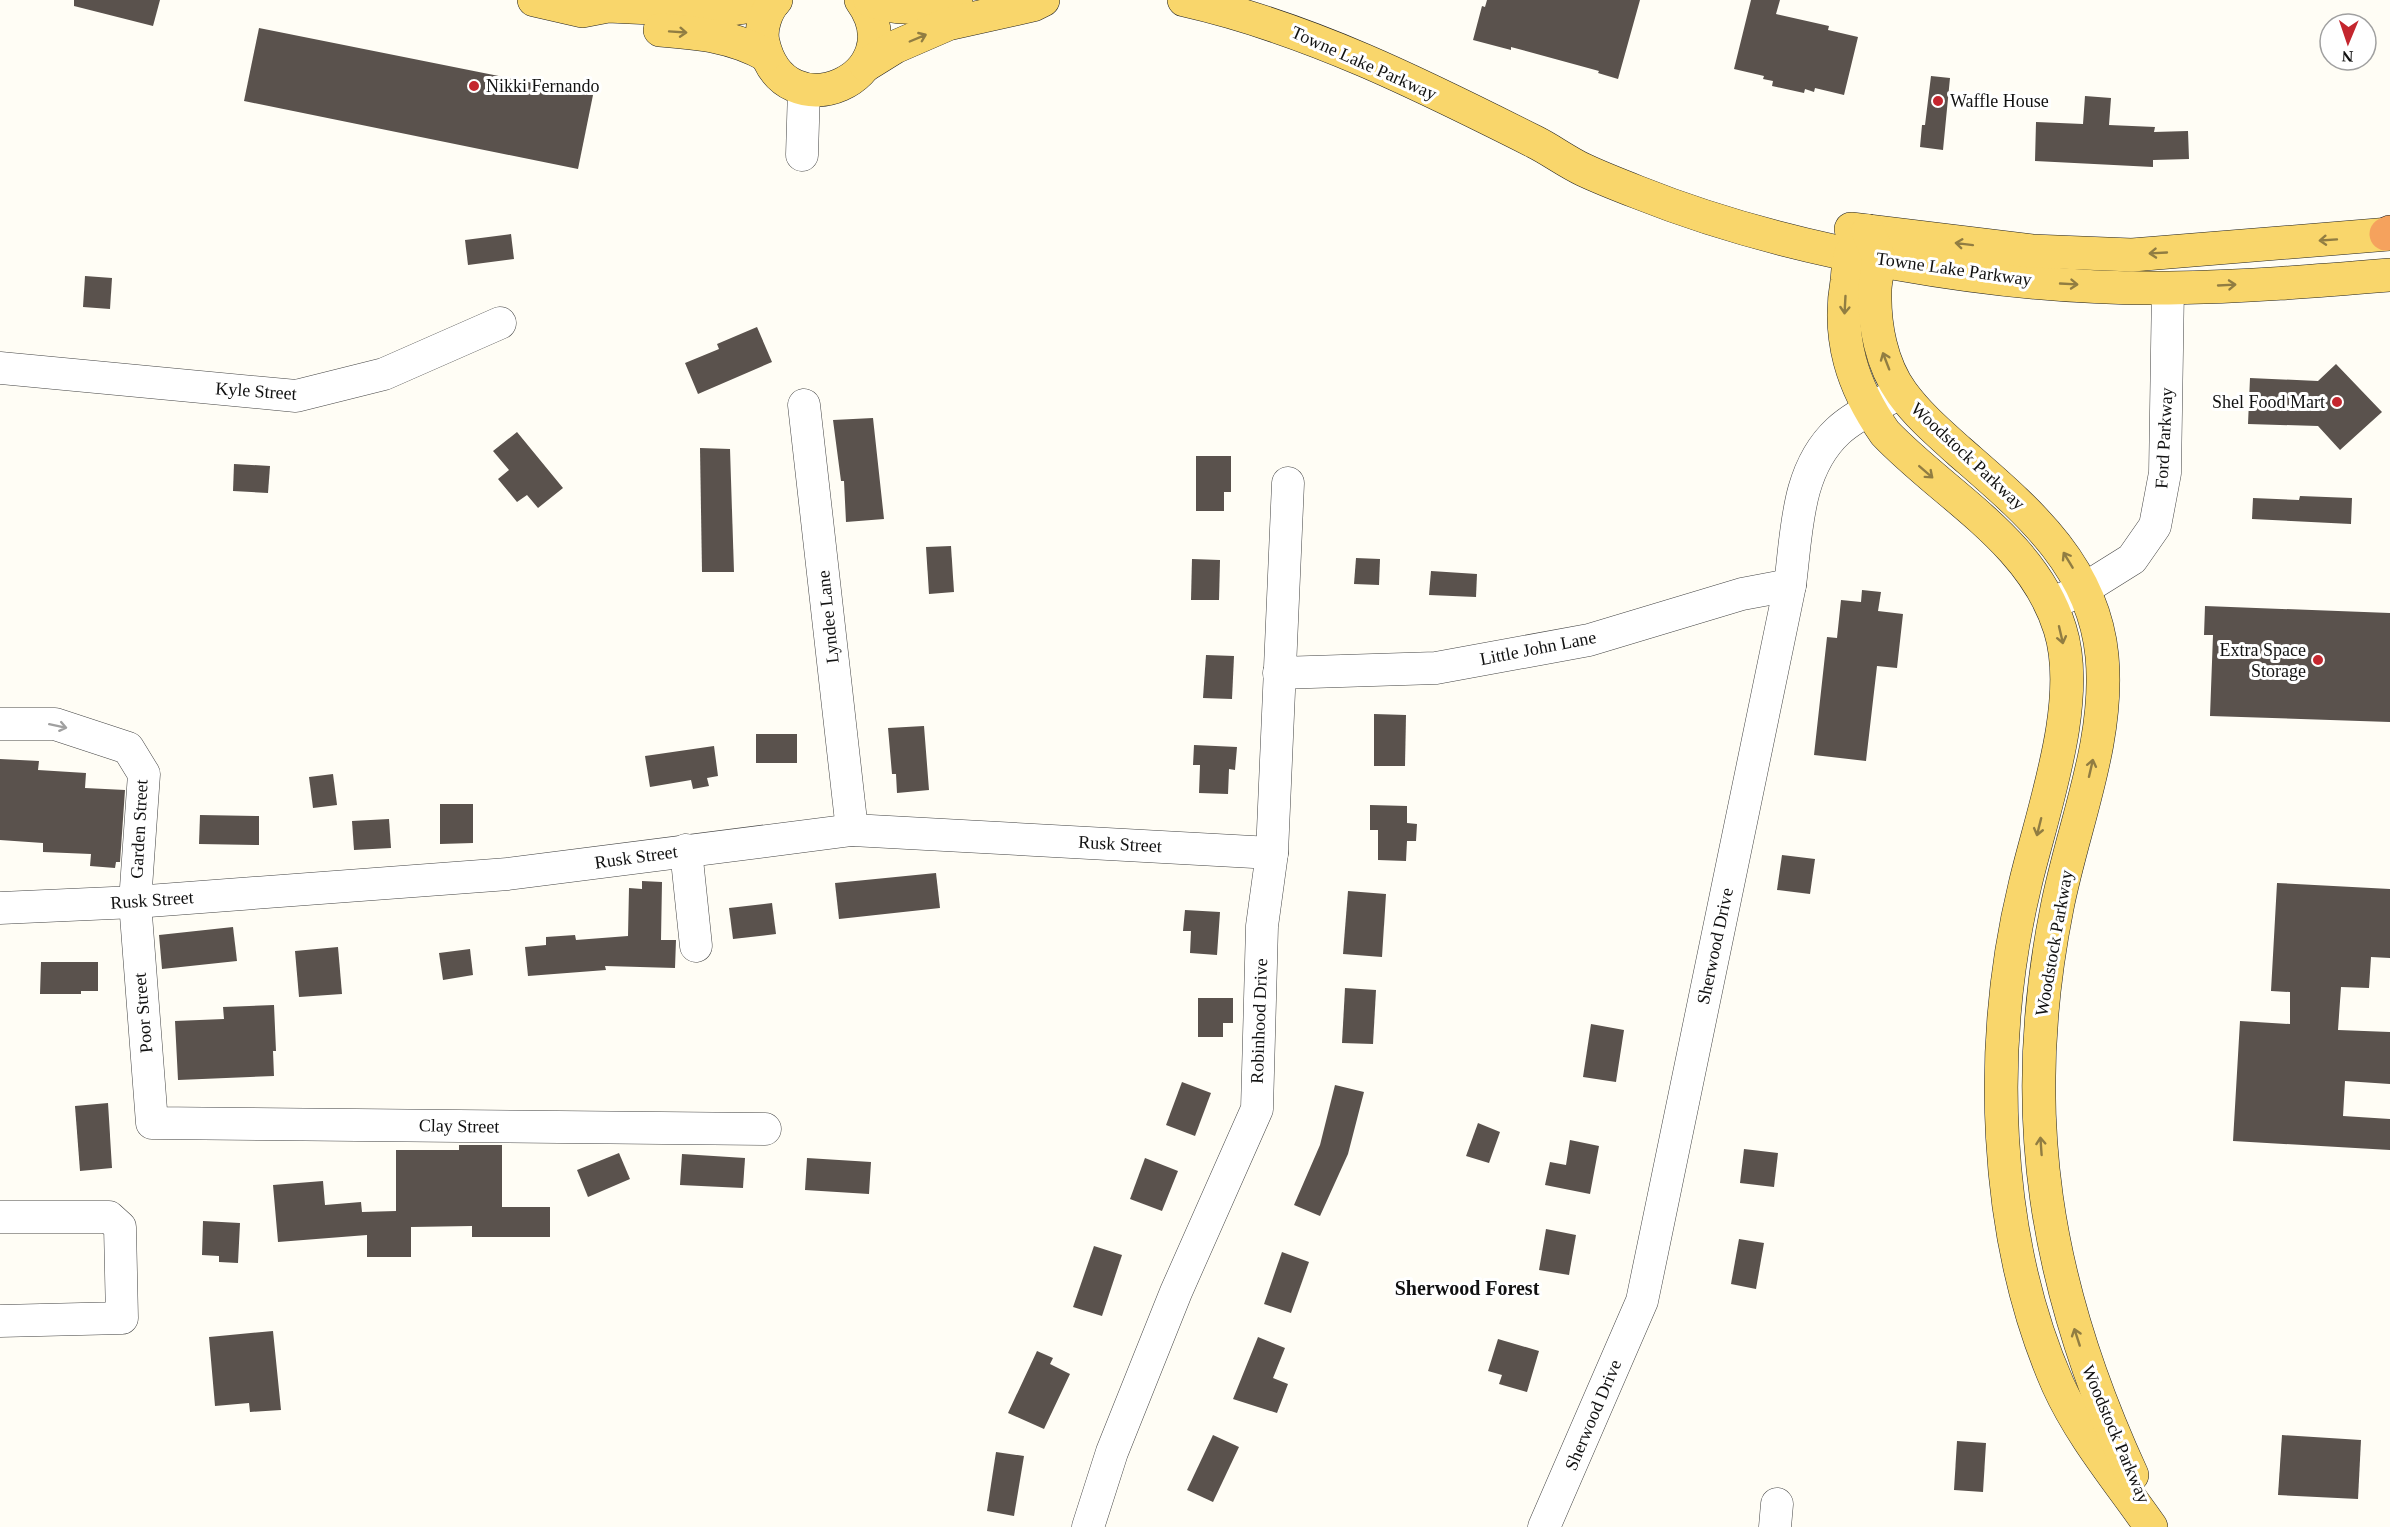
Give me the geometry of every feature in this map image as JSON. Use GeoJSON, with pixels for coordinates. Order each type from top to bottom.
{"type":"FeatureCollection","features":[{"type":"Feature","properties":{"kind":"main road"},"geometry":{"type":"LineString","coordinates":[[534,0],[582,11],[608,6],[718,11],[774,2]]}},
{"type":"Feature","properties":{"kind":"main road"},"geometry":{"type":"LineString","coordinates":[[861,0],[869,11],[874,30],[873,49],[866,65]]}},
{"type":"Feature","properties":{"kind":"main road"},"geometry":{"type":"LineString","coordinates":[[870,0],[889,8],[920,8],[956,0]]}},
{"type":"Feature","properties":{"kind":"main road"},"geometry":{"type":"LineString","coordinates":[[774,2],[764,21],[762,38],[766,55],[775,71],[788,82],[804,89],[822,91],[839,87],[854,78],[866,65],[895,48],[948,24],[1033,5],[1043,0]]}},
{"type":"Feature","properties":{"kind":"main road","name":"Towne Lake Parkway"},"geometry":{"type":"LineString","coordinates":[[1184,0],[1273,24],[1330,45],[1538,143],[1928,267],[2063,284],[2169,288],[2390,275]]}},
{"type":"Feature","properties":{"kind":"main road"},"geometry":{"type":"LineString","coordinates":[[582,11],[599,24],[711,34],[743,42],[766,55]]}},
{"type":"Feature","properties":{"kind":"main road","name":"Towne Lake Parkway"},"geometry":{"type":"LineString","coordinates":[[1866,248],[2132,255],[2389,233]]}},
{"type":"Feature","properties":{"kind":"main road","name":"Woodstock Parkway"},"geometry":{"type":"LineString","coordinates":[[1866,248],[1875,287],[1881,349],[1901,392],[1933,427],[2046,530],[2067,557],[2084,589],[2096,621],[2102,656],[2099,730],[2059,896],[2040,1015],[2038,1069],[2043,1167],[2060,1276],[2074,1325],[2102,1407],[2156,1527]]}},
{"type":"Feature","properties":{"kind":"main road","name":"Woodstock Parkway"},"geometry":{"type":"LineString","coordinates":[[1866,248],[1844,303],[1846,353],[1855,381],[1870,411],[1905,453],[2017,553],[2036,577],[2051,604],[2061,631],[2066,660],[2063,724],[2024,888],[2007,981],[2001,1069],[2007,1183],[2025,1284],[2039,1336],[2058,1386],[2075,1418],[2151,1527]]}},
{"type":"Feature","properties":{"kind":"main road"},"geometry":{"type":"LineString","coordinates":[[1878,328],[1885,299],[1892,287],[1928,267]]}},
{"type":"Feature","properties":{"kind":"street"},"geometry":{"type":"LineString","coordinates":[[802,155],[804,89]]}},
{"type":"Feature","properties":{"kind":"street","name":"Ford Parkway"},"geometry":{"type":"LineString","coordinates":[[2051,604],[2084,589],[2132,559],[2155,526],[2165,473],[2169,288]]}},
{"type":"Feature","properties":{"kind":"street","name":"Kyle Street"},"geometry":{"type":"LineString","coordinates":[[0,368],[296,396],[384,374],[500,323]]}},
{"type":"Feature","properties":{"kind":"street","name":"Sherwood Drive"},"geometry":{"type":"LineString","coordinates":[[1544,1527],[1642,1301],[1790,585],[1804,482],[1819,454],[1839,430],[1901,392]]}},
{"type":"Feature","properties":{"kind":"street","name":"Lyndee Lane"},"geometry":{"type":"LineString","coordinates":[[804,405],[852,830]]}},
{"type":"Feature","properties":{"kind":"street","name":"Robinhood Drive"},"geometry":{"type":"LineString","coordinates":[[1088,1527],[1112,1452],[1172,1303],[1257,1109],[1262,926],[1272,853],[1288,483]]}},
{"type":"Feature","properties":{"kind":"street","name":"Little John Lane"},"geometry":{"type":"LineString","coordinates":[[1279,673],[1436,668],[1589,640],[1742,594],[1790,585]]}},
{"type":"Feature","properties":{"kind":"street","name":"Garden Street"},"geometry":{"type":"LineString","coordinates":[[0,724],[55,723],[128,748],[144,774],[135,902]]}},
{"type":"Feature","properties":{"kind":"street","name":"Rusk Street"},"geometry":{"type":"LineString","coordinates":[[0,908],[135,902],[507,874],[852,830],[1272,853]]}},
{"type":"Feature","properties":{"kind":"street"},"geometry":{"type":"LineString","coordinates":[[686,850],[696,946]]}},
{"type":"Feature","properties":{"kind":"street","name":"Poor Street"},"geometry":{"type":"LineString","coordinates":[[135,902],[152,1123]]}},
{"type":"Feature","properties":{"kind":"street","name":"Clay Street"},"geometry":{"type":"LineString","coordinates":[[152,1123],[765,1129]]}},
{"type":"Feature","properties":{"kind":"street"},"geometry":{"type":"LineString","coordinates":[[0,1217],[109,1217],[120,1227],[122,1318],[0,1321]]}},
{"type":"Feature","properties":{"kind":"building"},"geometry":{"type":"Polygon","coordinates":[[[74,0],[160,0],[153,26],[74,6],[74,0]]]}},
{"type":"Feature","properties":{"kind":"building"},"geometry":{"type":"Polygon","coordinates":[[[1487,0],[1640,0],[1618,79],[1598,73],[1599,71],[1511,47],[1511,50],[1473,40],[1482,6],[1485,7],[1487,0]]]}},
{"type":"Feature","properties":{"kind":"building"},"geometry":{"type":"Polygon","coordinates":[[[1751,0],[1780,0],[1776,14],[1829,26],[1828,30],[1858,37],[1844,95],[1815,88],[1814,92],[1805,89],[1804,93],[1772,86],[1773,81],[1763,79],[1764,76],[1734,69],[1751,0]]]}},
{"type":"Feature","properties":{"kind":"building"},"geometry":{"type":"Polygon","coordinates":[[[259,28],[593,95],[578,169],[244,101],[259,28]]]}},
{"type":"Feature","properties":{"kind":"building","name":"Waffle House"},"geometry":{"type":"Polygon","coordinates":[[[1931,76],[1950,78],[1943,150],[1920,147],[1931,76]]]}},
{"type":"Feature","properties":{"kind":"building"},"geometry":{"type":"Polygon","coordinates":[[[2085,96],[2111,98],[2109,125],[2155,127],[2154,132],[2188,131],[2189,159],[2153,160],[2153,167],[2035,161],[2036,122],[2083,124],[2085,96]]]}},
{"type":"Feature","properties":{"kind":"building"},"geometry":{"type":"Polygon","coordinates":[[[511,234],[514,259],[468,265],[465,240],[511,234]]]}},
{"type":"Feature","properties":{"kind":"building"},"geometry":{"type":"Polygon","coordinates":[[[85,276],[112,278],[110,309],[83,307],[85,276]]]}},
{"type":"Feature","properties":{"kind":"building"},"geometry":{"type":"Polygon","coordinates":[[[757,327],[772,362],[698,394],[685,363],[719,349],[717,344],[757,327]]]}},
{"type":"Feature","properties":{"kind":"building"},"geometry":{"type":"Polygon","coordinates":[[[2336,364],[2382,412],[2340,450],[2318,426],[2248,424],[2250,378],[2318,381],[2336,364]]]}},
{"type":"Feature","properties":{"kind":"building"},"geometry":{"type":"Polygon","coordinates":[[[873,418],[884,519],[846,522],[844,481],[841,481],[833,420],[873,418]]]}},
{"type":"Feature","properties":{"kind":"building"},"geometry":{"type":"Polygon","coordinates":[[[517,432],[563,488],[538,508],[527,495],[517,502],[498,479],[509,470],[493,451],[517,432]]]}},
{"type":"Feature","properties":{"kind":"building"},"geometry":{"type":"Polygon","coordinates":[[[700,448],[730,449],[734,572],[702,572],[700,448]]]}},
{"type":"Feature","properties":{"kind":"building"},"geometry":{"type":"Polygon","coordinates":[[[1196,456],[1231,456],[1231,492],[1224,492],[1224,511],[1196,511],[1196,456]]]}},
{"type":"Feature","properties":{"kind":"building"},"geometry":{"type":"Polygon","coordinates":[[[234,464],[270,466],[268,493],[233,491],[234,464]]]}},
{"type":"Feature","properties":{"kind":"building"},"geometry":{"type":"Polygon","coordinates":[[[2300,496],[2352,498],[2351,524],[2252,519],[2253,498],[2299,500],[2300,496]]]}},
{"type":"Feature","properties":{"kind":"building"},"geometry":{"type":"Polygon","coordinates":[[[951,546],[954,592],[929,594],[926,547],[951,546]]]}},
{"type":"Feature","properties":{"kind":"building"},"geometry":{"type":"Polygon","coordinates":[[[1356,558],[1380,559],[1379,585],[1354,584],[1356,558]]]}},
{"type":"Feature","properties":{"kind":"building"},"geometry":{"type":"Polygon","coordinates":[[[1192,559],[1220,560],[1219,600],[1191,600],[1192,559]]]}},
{"type":"Feature","properties":{"kind":"building"},"geometry":{"type":"Polygon","coordinates":[[[1431,571],[1477,574],[1476,597],[1429,595],[1431,571]]]}},
{"type":"Feature","properties":{"kind":"building"},"geometry":{"type":"Polygon","coordinates":[[[1862,590],[1881,592],[1878,611],[1903,614],[1897,668],[1877,666],[1866,761],[1814,755],[1827,637],[1837,638],[1841,600],[1861,602],[1862,590]]]}},
{"type":"Feature","properties":{"kind":"building"},"geometry":{"type":"Polygon","coordinates":[[[2205,606],[2390,613],[2390,722],[2210,716],[2213,635],[2204,635],[2205,606]]]}},
{"type":"Feature","properties":{"kind":"building"},"geometry":{"type":"Polygon","coordinates":[[[1206,655],[1234,656],[1232,699],[1203,698],[1206,655]]]}},
{"type":"Feature","properties":{"kind":"building"},"geometry":{"type":"Polygon","coordinates":[[[1374,714],[1406,715],[1405,766],[1374,766],[1374,714]]]}},
{"type":"Feature","properties":{"kind":"building"},"geometry":{"type":"Polygon","coordinates":[[[924,726],[929,790],[897,793],[896,774],[892,774],[888,728],[924,726]]]}},
{"type":"Feature","properties":{"kind":"building"},"geometry":{"type":"Polygon","coordinates":[[[756,734],[797,734],[797,763],[756,763],[756,734]]]}},
{"type":"Feature","properties":{"kind":"building"},"geometry":{"type":"Polygon","coordinates":[[[1194,745],[1237,747],[1235,770],[1229,769],[1228,794],[1199,793],[1200,765],[1193,765],[1194,745]]]}},
{"type":"Feature","properties":{"kind":"building"},"geometry":{"type":"Polygon","coordinates":[[[714,746],[718,776],[707,778],[709,786],[693,789],[691,780],[650,787],[645,756],[714,746]]]}},
{"type":"Feature","properties":{"kind":"building"},"geometry":{"type":"Polygon","coordinates":[[[0,759],[39,761],[38,770],[86,773],[85,788],[125,790],[120,862],[116,862],[115,868],[90,866],[91,854],[43,852],[43,843],[0,840],[0,759]]]}},
{"type":"Feature","properties":{"kind":"building"},"geometry":{"type":"Polygon","coordinates":[[[333,774],[337,805],[313,808],[309,777],[333,774]]]}},
{"type":"Feature","properties":{"kind":"building"},"geometry":{"type":"Polygon","coordinates":[[[440,804],[473,804],[473,843],[440,844],[440,804]]]}},
{"type":"Feature","properties":{"kind":"building"},"geometry":{"type":"Polygon","coordinates":[[[1370,805],[1407,806],[1407,823],[1417,824],[1416,841],[1407,841],[1406,861],[1378,860],[1378,830],[1370,830],[1370,805]]]}},
{"type":"Feature","properties":{"kind":"building"},"geometry":{"type":"Polygon","coordinates":[[[200,815],[259,816],[259,845],[199,844],[200,815]]]}},
{"type":"Feature","properties":{"kind":"building"},"geometry":{"type":"Polygon","coordinates":[[[389,819],[391,848],[354,850],[352,821],[389,819]]]}},
{"type":"Feature","properties":{"kind":"building"},"geometry":{"type":"Polygon","coordinates":[[[1782,855],[1815,859],[1810,894],[1777,890],[1782,855]]]}},
{"type":"Feature","properties":{"kind":"building"},"geometry":{"type":"Polygon","coordinates":[[[936,873],[940,908],[839,919],[835,883],[936,873]]]}},
{"type":"Feature","properties":{"kind":"building"},"geometry":{"type":"Polygon","coordinates":[[[642,881],[662,882],[661,940],[676,940],[675,968],[605,966],[606,970],[528,976],[525,947],[546,945],[546,937],[575,935],[576,940],[628,936],[629,888],[642,889],[642,881]]]}},
{"type":"Feature","properties":{"kind":"building"},"geometry":{"type":"Polygon","coordinates":[[[2277,883],[2390,889],[2390,958],[2371,957],[2369,988],[2341,987],[2338,1030],[2390,1032],[2390,1084],[2345,1081],[2343,1116],[2390,1119],[2390,1150],[2233,1141],[2240,1021],[2290,1024],[2290,992],[2271,991],[2277,883]]]}},
{"type":"Feature","properties":{"kind":"building"},"geometry":{"type":"Polygon","coordinates":[[[1348,891],[1386,894],[1382,957],[1343,954],[1348,891]]]}},
{"type":"Feature","properties":{"kind":"building"},"geometry":{"type":"Polygon","coordinates":[[[772,903],[776,934],[733,939],[729,908],[772,903]]]}},
{"type":"Feature","properties":{"kind":"building"},"geometry":{"type":"Polygon","coordinates":[[[1185,910],[1220,912],[1217,955],[1190,953],[1191,931],[1183,931],[1185,910]]]}},
{"type":"Feature","properties":{"kind":"building"},"geometry":{"type":"Polygon","coordinates":[[[233,927],[237,961],[162,969],[159,935],[233,927]]]}},
{"type":"Feature","properties":{"kind":"building"},"geometry":{"type":"Polygon","coordinates":[[[338,947],[342,994],[299,997],[295,951],[338,947]]]}},
{"type":"Feature","properties":{"kind":"building"},"geometry":{"type":"Polygon","coordinates":[[[470,949],[473,975],[443,980],[439,953],[470,949]]]}},
{"type":"Feature","properties":{"kind":"building"},"geometry":{"type":"Polygon","coordinates":[[[41,962],[98,962],[98,991],[81,991],[81,994],[40,994],[41,962]]]}},
{"type":"Feature","properties":{"kind":"building"},"geometry":{"type":"Polygon","coordinates":[[[1345,988],[1376,990],[1373,1044],[1342,1043],[1345,988]]]}},
{"type":"Feature","properties":{"kind":"building"},"geometry":{"type":"Polygon","coordinates":[[[1198,998],[1233,998],[1233,1023],[1223,1023],[1223,1037],[1198,1037],[1198,998]]]}},
{"type":"Feature","properties":{"kind":"building"},"geometry":{"type":"Polygon","coordinates":[[[274,1005],[276,1051],[273,1051],[274,1076],[178,1080],[175,1021],[224,1019],[223,1007],[274,1005]]]}},
{"type":"Feature","properties":{"kind":"building"},"geometry":{"type":"Polygon","coordinates":[[[1591,1024],[1624,1030],[1616,1082],[1583,1077],[1591,1024]]]}},
{"type":"Feature","properties":{"kind":"building"},"geometry":{"type":"Polygon","coordinates":[[[1182,1082],[1211,1093],[1195,1136],[1166,1125],[1182,1082]]]}},
{"type":"Feature","properties":{"kind":"building"},"geometry":{"type":"Polygon","coordinates":[[[1335,1085],[1364,1092],[1348,1154],[1320,1216],[1294,1205],[1320,1145],[1335,1085]]]}},
{"type":"Feature","properties":{"kind":"building"},"geometry":{"type":"Polygon","coordinates":[[[108,1103],[112,1168],[80,1171],[75,1106],[108,1103]]]}},
{"type":"Feature","properties":{"kind":"building"},"geometry":{"type":"Polygon","coordinates":[[[1478,1123],[1500,1132],[1489,1163],[1466,1156],[1478,1123]]]}},
{"type":"Feature","properties":{"kind":"building"},"geometry":{"type":"Polygon","coordinates":[[[1570,1140],[1599,1146],[1590,1194],[1545,1185],[1550,1162],[1566,1165],[1570,1140]]]}},
{"type":"Feature","properties":{"kind":"building"},"geometry":{"type":"Polygon","coordinates":[[[459,1145],[502,1145],[502,1207],[550,1207],[550,1237],[472,1237],[472,1226],[411,1227],[411,1257],[367,1257],[367,1235],[278,1242],[273,1185],[323,1181],[325,1205],[361,1202],[362,1212],[396,1211],[396,1150],[459,1150],[459,1145]]]}},
{"type":"Feature","properties":{"kind":"building"},"geometry":{"type":"Polygon","coordinates":[[[1744,1149],[1778,1153],[1774,1187],[1740,1183],[1744,1149]]]}},
{"type":"Feature","properties":{"kind":"building"},"geometry":{"type":"Polygon","coordinates":[[[619,1153],[630,1179],[588,1197],[577,1170],[619,1153]]]}},
{"type":"Feature","properties":{"kind":"building"},"geometry":{"type":"Polygon","coordinates":[[[682,1154],[745,1158],[743,1188],[680,1185],[682,1154]]]}},
{"type":"Feature","properties":{"kind":"building"},"geometry":{"type":"Polygon","coordinates":[[[807,1158],[871,1162],[869,1194],[805,1190],[807,1158]]]}},
{"type":"Feature","properties":{"kind":"building"},"geometry":{"type":"Polygon","coordinates":[[[1145,1158],[1178,1171],[1162,1211],[1130,1199],[1145,1158]]]}},
{"type":"Feature","properties":{"kind":"building"},"geometry":{"type":"Polygon","coordinates":[[[203,1221],[240,1223],[238,1263],[219,1262],[219,1256],[202,1255],[203,1221]]]}},
{"type":"Feature","properties":{"kind":"building"},"geometry":{"type":"Polygon","coordinates":[[[1546,1229],[1576,1235],[1569,1275],[1539,1270],[1546,1229]]]}},
{"type":"Feature","properties":{"kind":"building"},"geometry":{"type":"Polygon","coordinates":[[[1739,1239],[1764,1243],[1756,1289],[1731,1284],[1739,1239]]]}},
{"type":"Feature","properties":{"kind":"building"},"geometry":{"type":"Polygon","coordinates":[[[1094,1246],[1122,1255],[1102,1316],[1073,1307],[1094,1246]]]}},
{"type":"Feature","properties":{"kind":"building"},"geometry":{"type":"Polygon","coordinates":[[[1282,1252],[1309,1262],[1291,1313],[1264,1304],[1282,1252]]]}},
{"type":"Feature","properties":{"kind":"building"},"geometry":{"type":"Polygon","coordinates":[[[273,1331],[281,1410],[250,1412],[249,1403],[215,1406],[209,1337],[273,1331]]]}},
{"type":"Feature","properties":{"kind":"building"},"geometry":{"type":"Polygon","coordinates":[[[1258,1337],[1285,1348],[1273,1378],[1288,1384],[1277,1413],[1233,1399],[1258,1337]]]}},
{"type":"Feature","properties":{"kind":"building"},"geometry":{"type":"Polygon","coordinates":[[[1498,1339],[1539,1351],[1527,1392],[1499,1384],[1502,1375],[1488,1371],[1498,1339]]]}},
{"type":"Feature","properties":{"kind":"building"},"geometry":{"type":"Polygon","coordinates":[[[1037,1351],[1053,1358],[1050,1364],[1070,1374],[1044,1429],[1008,1413],[1037,1351]]]}},
{"type":"Feature","properties":{"kind":"building"},"geometry":{"type":"Polygon","coordinates":[[[1213,1435],[1239,1447],[1213,1502],[1187,1490],[1213,1435]]]}},
{"type":"Feature","properties":{"kind":"building"},"geometry":{"type":"Polygon","coordinates":[[[2282,1435],[2361,1440],[2358,1499],[2278,1495],[2282,1435]]]}},
{"type":"Feature","properties":{"kind":"building"},"geometry":{"type":"Polygon","coordinates":[[[1957,1441],[1986,1443],[1983,1492],[1954,1490],[1957,1441]]]}},
{"type":"Feature","properties":{"kind":"building"},"geometry":{"type":"Polygon","coordinates":[[[996,1452],[1024,1456],[1014,1516],[987,1511],[996,1452]]]}},
{"type":"Feature","properties":{"kind":"place","name":"Nikki Fernando"},"geometry":{"type":"Point","coordinates":[474,86]}},
{"type":"Feature","properties":{"kind":"place","name":"Waffle House"},"geometry":{"type":"Point","coordinates":[1938,101]}},
{"type":"Feature","properties":{"kind":"place","name":"Shel Food Mart"},"geometry":{"type":"Point","coordinates":[2337,402]}},
{"type":"Feature","properties":{"kind":"place","name":"Extra Space Storage"},"geometry":{"type":"Point","coordinates":[2318,660]}},
{"type":"Feature","properties":{"kind":"district","name":"Sherwood Forest"},"geometry":{"type":"Point","coordinates":[1467,1288]}}]}
